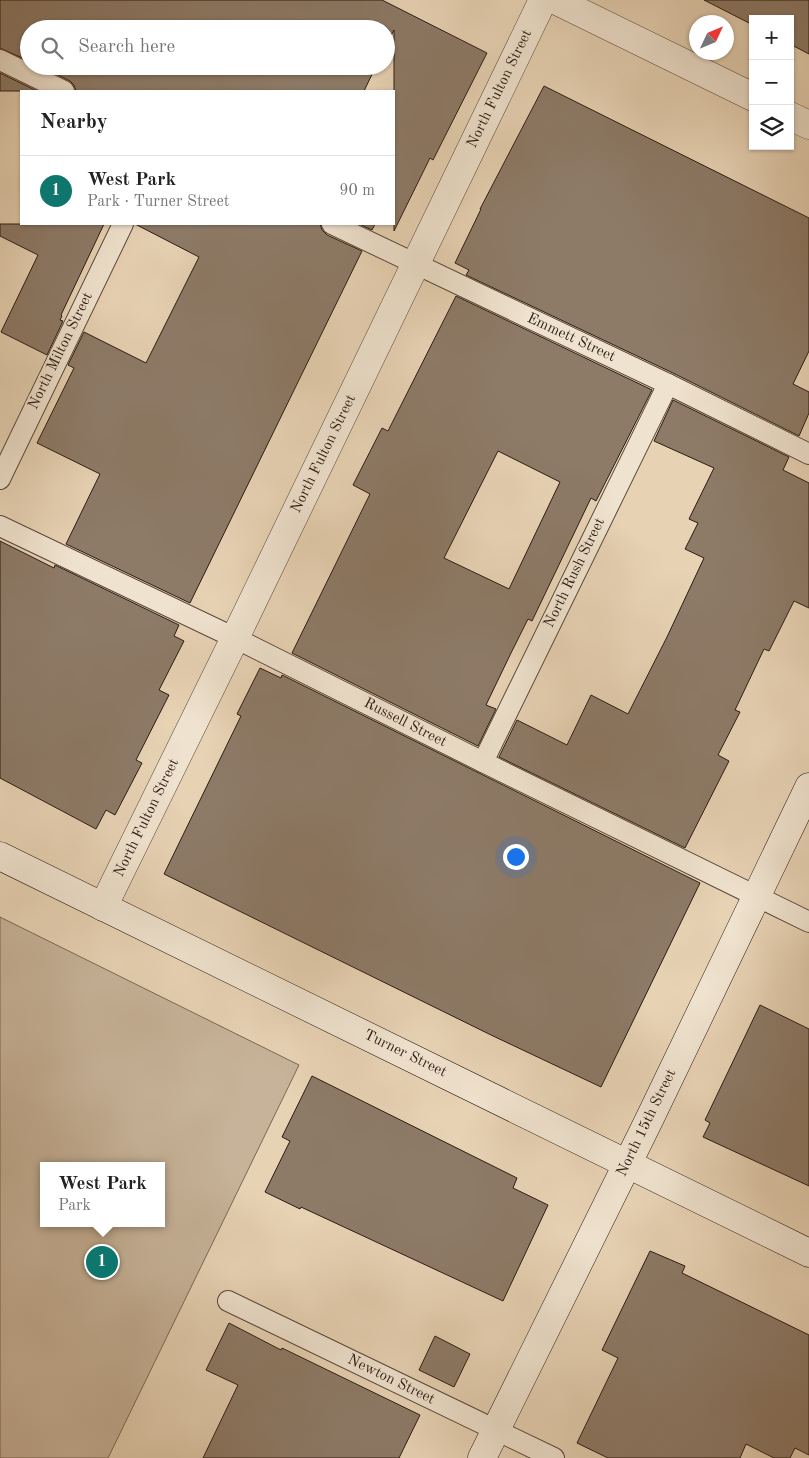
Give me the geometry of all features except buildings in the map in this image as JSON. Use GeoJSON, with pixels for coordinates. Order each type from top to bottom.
{"type":"FeatureCollection","features":[{"type":"Feature","properties":{"kind":"street","name":"North Fulton Street"},"geometry":{"type":"LineString","coordinates":[[103,906],[235,638],[543,0]]}},
{"type":"Feature","properties":{"kind":"street"},"geometry":{"type":"LineString","coordinates":[[555,0],[749,95]]}},
{"type":"Feature","properties":{"kind":"street"},"geometry":{"type":"LineString","coordinates":[[794,118],[809,125]]}},
{"type":"Feature","properties":{"kind":"street","name":"North 15th Street"},"geometry":{"type":"LineString","coordinates":[[482,1458],[628,1164],[809,787]]}},
{"type":"Feature","properties":{"kind":"street","name":"Turner Street"},"geometry":{"type":"LineString","coordinates":[[0,856],[809,1253]]}},
{"type":"Feature","properties":{"kind":"lane"},"geometry":{"type":"LineString","coordinates":[[0,60],[20,70]]}},
{"type":"Feature","properties":{"kind":"lane"},"geometry":{"type":"LineString","coordinates":[[31,75],[62,90]]}},
{"type":"Feature","properties":{"kind":"lane","name":"North Milton Street"},"geometry":{"type":"LineString","coordinates":[[0,479],[123,225]]}},
{"type":"Feature","properties":{"kind":"lane","name":"Emmett Street"},"geometry":{"type":"LineString","coordinates":[[334,225],[668,384],[809,454]]}},
{"type":"Feature","properties":{"kind":"lane","name":"North Rush Street"},"geometry":{"type":"LineString","coordinates":[[483,762],[668,384]]}},
{"type":"Feature","properties":{"kind":"lane","name":"Russell Street"},"geometry":{"type":"LineString","coordinates":[[0,526],[235,638],[809,922]]}},
{"type":"Feature","properties":{"kind":"lane","name":"Newton Street"},"geometry":{"type":"LineString","coordinates":[[228,1302],[554,1458]]}},
{"type":"Feature","properties":{"kind":"shaded area"},"geometry":{"type":"Polygon","coordinates":[[[0,917],[299,1065],[108,1458],[0,1458],[0,917]]]}},
{"type":"Feature","properties":{"kind":"place","name":"West Park"},"geometry":{"type":"Point","coordinates":[102,1262]}}]}
